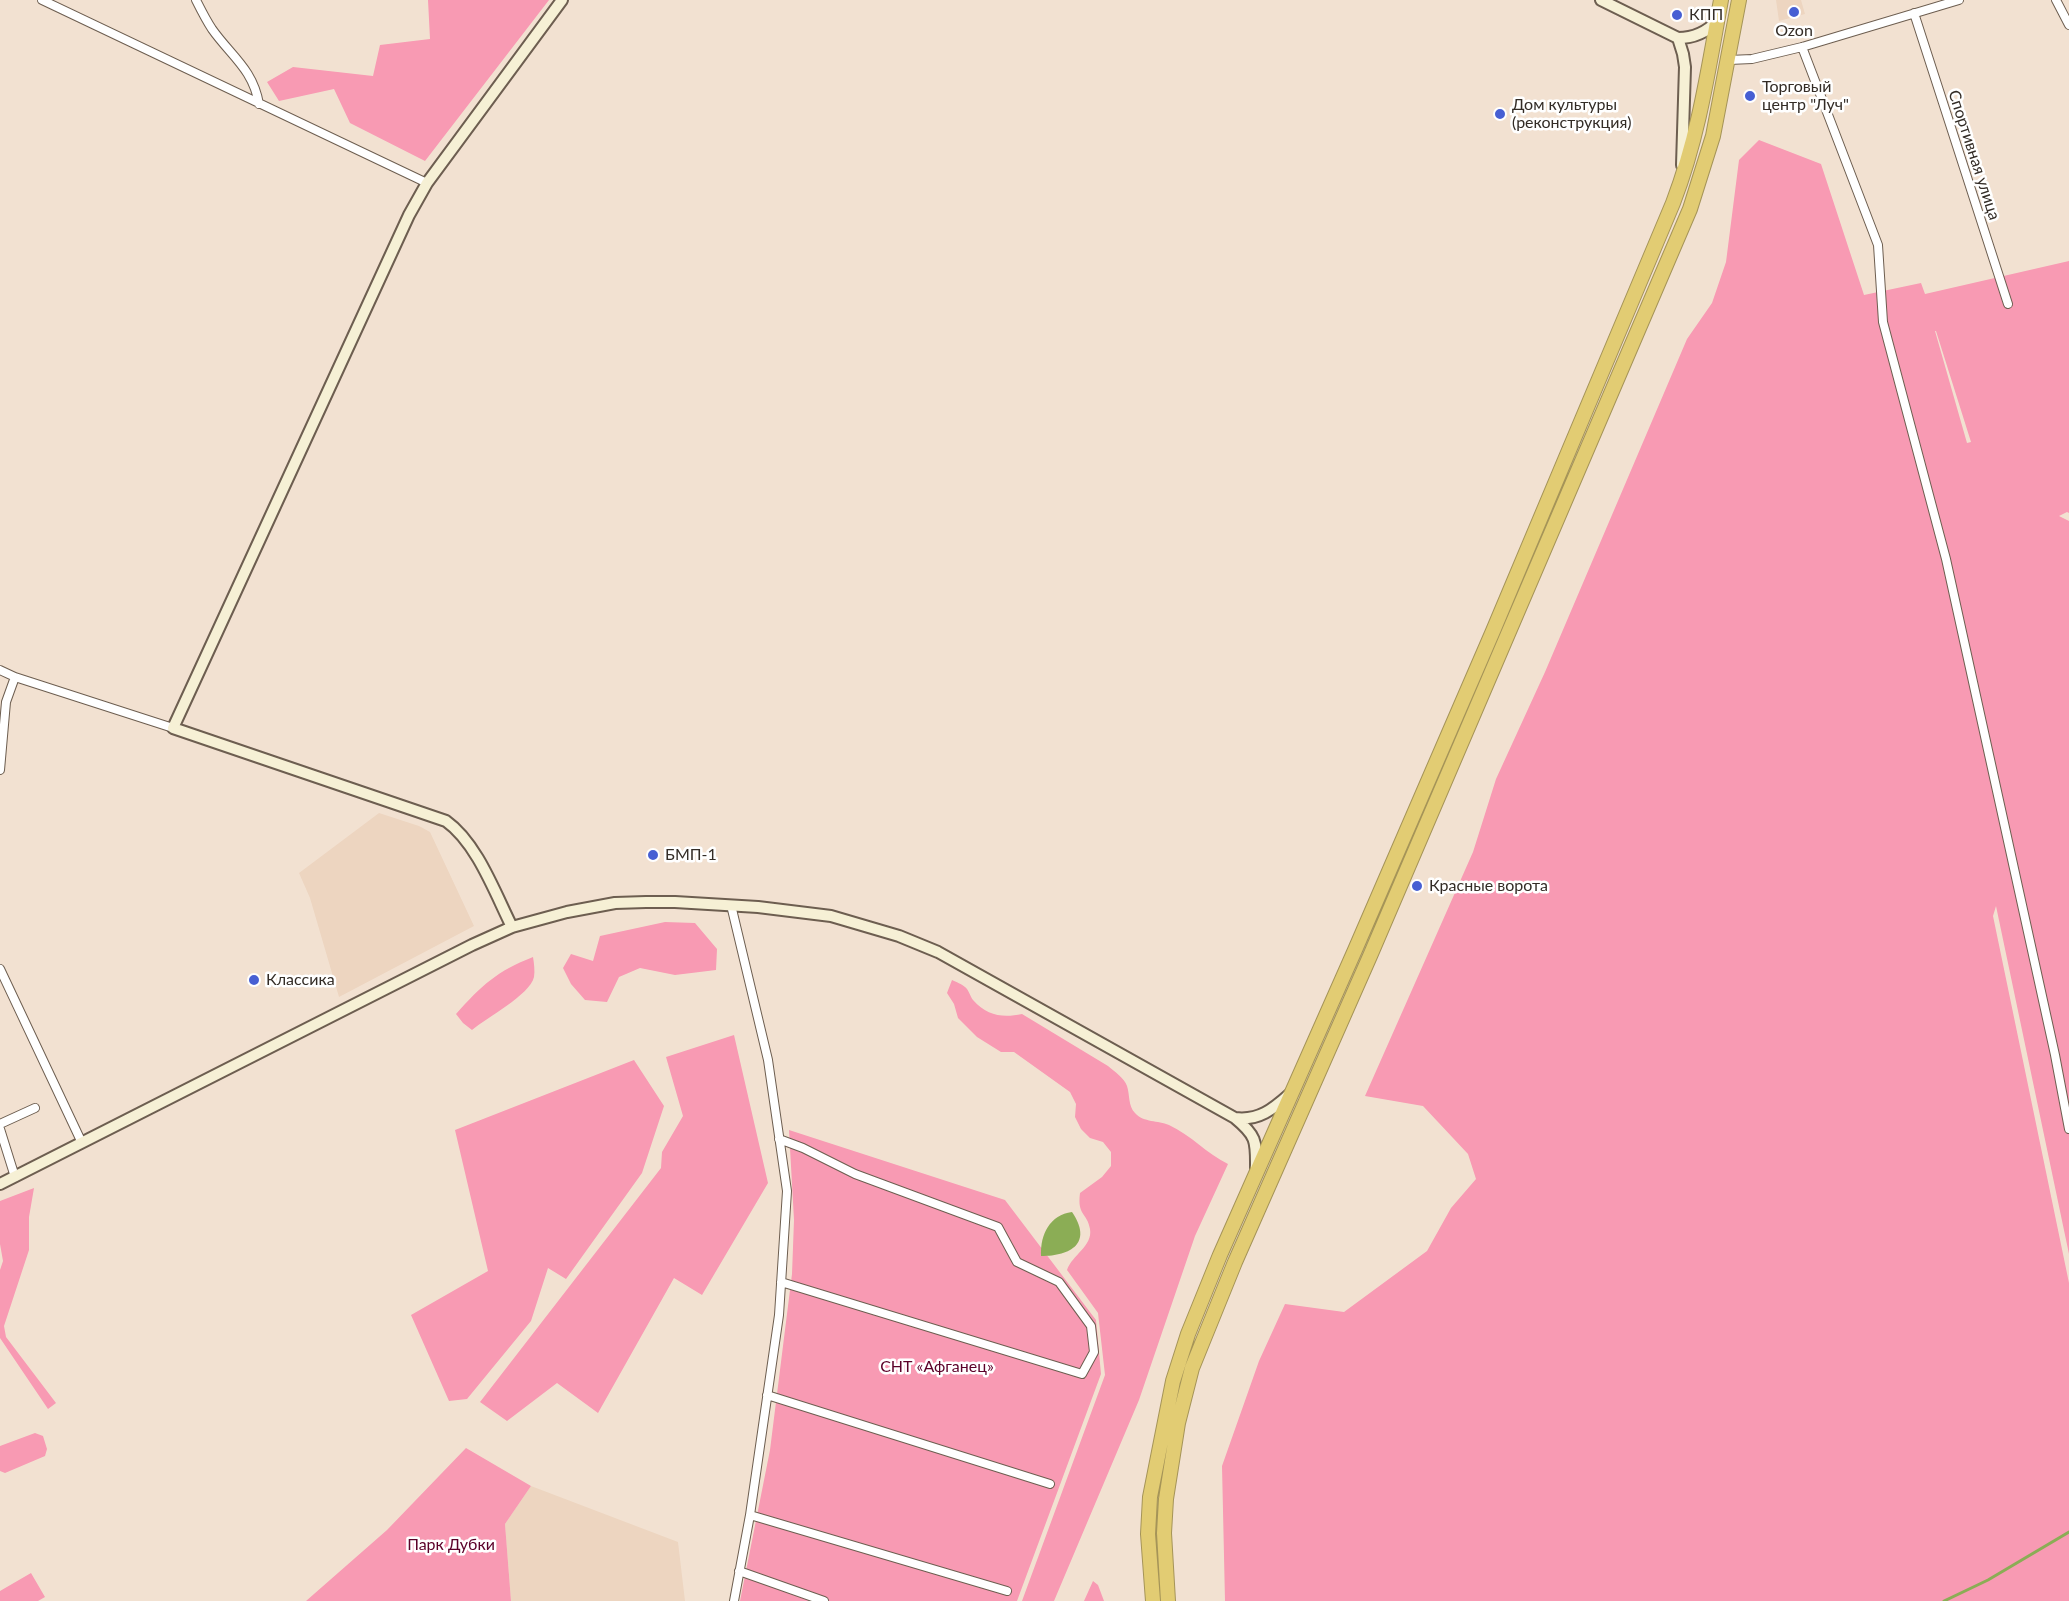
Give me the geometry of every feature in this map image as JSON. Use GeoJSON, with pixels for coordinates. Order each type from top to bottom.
{"type":"FeatureCollection","features":[{"type":"Feature","properties":{"kind":"highway"},"geometry":{"type":"LineString","coordinates":[[1153,1601],[1148,1534],[1150,1497],[1173,1381],[1188,1334],[1256,1171],[1355,950],[1493,631],[1679,187],[1700,116],[1721,0]]}},
{"type":"Feature","properties":{"kind":"highway"},"geometry":{"type":"LineString","coordinates":[[1168,1601],[1164,1533],[1166,1499],[1178,1423],[1192,1368],[1235,1262],[1370,956],[1690,209],[1713,136],[1739,0]]}},
{"type":"Feature","properties":{"kind":"street"},"geometry":{"type":"LineString","coordinates":[[42,0],[427,183]]}},
{"type":"Feature","properties":{"kind":"street"},"geometry":{"type":"LineString","coordinates":[[196,0],[212,28],[250,76],[259,104]]}},
{"type":"Feature","properties":{"kind":"street"},"geometry":{"type":"LineString","coordinates":[[173,728],[409,215],[427,183],[562,0]]}},
{"type":"Feature","properties":{"kind":"street"},"geometry":{"type":"LineString","coordinates":[[1601,0],[1678,38],[1689,38],[1701,34],[1717,21]]}},
{"type":"Feature","properties":{"kind":"street"},"geometry":{"type":"LineString","coordinates":[[1729,60],[1752,59],[1802,46],[1959,0]]}},
{"type":"Feature","properties":{"kind":"street"},"geometry":{"type":"LineString","coordinates":[[2056,0],[2069,25]]}},
{"type":"Feature","properties":{"kind":"street","name":"Спортивная улица"},"geometry":{"type":"LineString","coordinates":[[1914,13],[2008,304]]}},
{"type":"Feature","properties":{"kind":"street"},"geometry":{"type":"LineString","coordinates":[[1678,38],[1685,68],[1679,187]]}},
{"type":"Feature","properties":{"kind":"street"},"geometry":{"type":"LineString","coordinates":[[1802,46],[1878,245],[1882,322],[1946,559],[2055,1055],[2069,1129]]}},
{"type":"Feature","properties":{"kind":"street"},"geometry":{"type":"LineString","coordinates":[[0,670],[15,677],[446,821],[456,828],[470,845],[512,927]]}},
{"type":"Feature","properties":{"kind":"street"},"geometry":{"type":"LineString","coordinates":[[0,770],[6,702],[15,677]]}},
{"type":"Feature","properties":{"kind":"street"},"geometry":{"type":"LineString","coordinates":[[0,1184],[346,1007],[512,927],[581,908],[615,903],[675,902],[731,905],[831,916],[899,936],[921,945],[966,967],[1235,1118],[1253,1134],[1256,1171]]}},
{"type":"Feature","properties":{"kind":"street"},"geometry":{"type":"LineString","coordinates":[[731,905],[768,1060],[787,1191],[779,1315],[750,1515],[734,1601]]}},
{"type":"Feature","properties":{"kind":"street"},"geometry":{"type":"LineString","coordinates":[[0,969],[82,1143]]}},
{"type":"Feature","properties":{"kind":"street"},"geometry":{"type":"LineString","coordinates":[[1235,1118],[1263,1115],[1291,1093]]}},
{"type":"Feature","properties":{"kind":"street"},"geometry":{"type":"LineString","coordinates":[[0,1124],[35,1108]]}},
{"type":"Feature","properties":{"kind":"street"},"geometry":{"type":"LineString","coordinates":[[0,1129],[15,1177]]}},
{"type":"Feature","properties":{"kind":"street"},"geometry":{"type":"LineString","coordinates":[[779,1140],[803,1148],[855,1174],[998,1227],[1017,1262],[1059,1282],[1091,1326],[1094,1352],[1082,1374],[781,1282]]}},
{"type":"Feature","properties":{"kind":"street"},"geometry":{"type":"LineString","coordinates":[[767,1395],[1050,1484]]}},
{"type":"Feature","properties":{"kind":"street"},"geometry":{"type":"LineString","coordinates":[[750,1515],[1007,1591]]}},
{"type":"Feature","properties":{"kind":"street"},"geometry":{"type":"LineString","coordinates":[[740,1571],[824,1601]]}},
{"type":"Feature","properties":{"kind":"shaded area"},"geometry":{"type":"Polygon","coordinates":[[[1776,0],[1801,0],[1805,14],[1779,21],[1776,0]]]}},
{"type":"Feature","properties":{"kind":"shaded area"},"geometry":{"type":"Polygon","coordinates":[[[379,813],[430,832],[474,926],[339,997],[310,898],[299,873],[379,813]]]}},
{"type":"Feature","properties":{"kind":"shaded area"},"geometry":{"type":"Polygon","coordinates":[[[1072,1212],[1080,1232],[1076,1246],[1061,1253],[1041,1256],[1042,1240],[1052,1221],[1072,1212]]]}},
{"type":"Feature","properties":{"kind":"shaded area"},"geometry":{"type":"Polygon","coordinates":[[[531,1486],[678,1542],[685,1601],[511,1601],[505,1524],[531,1486]]]}},
{"type":"Feature","properties":{"kind":"green space"},"geometry":{"type":"Polygon","coordinates":[[[428,0],[549,0],[425,161],[350,123],[334,89],[279,101],[267,82],[293,67],[373,76],[380,45],[430,39],[428,0]]]}},
{"type":"Feature","properties":{"kind":"green space"},"geometry":{"type":"Polygon","coordinates":[[[1759,140],[1821,164],[1864,295],[1921,283],[1925,294],[2069,261],[2069,513],[2059,516],[2069,521],[2069,1254],[1996,906],[1993,916],[2069,1283],[2069,1601],[1225,1601],[1222,1466],[1259,1361],[1285,1304],[1344,1312],[1427,1251],[1451,1208],[1476,1179],[1468,1154],[1423,1106],[1365,1096],[1473,852],[1496,779],[1545,672],[1687,339],[1712,303],[1726,262],[1739,160],[1759,140]],[[1936,331],[1967,443],[1971,442],[1936,331]]]}},
{"type":"Feature","properties":{"kind":"green space"},"geometry":{"type":"Polygon","coordinates":[[[665,922],[695,923],[717,949],[716,970],[675,975],[640,968],[619,977],[607,1002],[585,1000],[571,984],[563,968],[571,954],[593,961],[600,936],[665,922]]]}},
{"type":"Feature","properties":{"kind":"green space"},"geometry":{"type":"Polygon","coordinates":[[[533,957],[534,977],[525,991],[472,1030],[463,1023],[456,1014],[482,987],[509,968],[533,957]]]}},
{"type":"Feature","properties":{"kind":"green space"},"geometry":{"type":"Polygon","coordinates":[[[952,980],[966,988],[973,1000],[984,1010],[1002,1016],[1022,1014],[1108,1066],[1126,1083],[1131,1107],[1135,1113],[1147,1120],[1165,1123],[1177,1129],[1228,1164],[1195,1236],[1139,1400],[1054,1601],[1022,1601],[1105,1375],[1098,1313],[1067,1270],[1090,1235],[1089,1224],[1080,1206],[1080,1193],[1102,1177],[1111,1166],[1111,1152],[1103,1142],[1090,1138],[1081,1129],[1075,1117],[1076,1104],[1070,1092],[1014,1052],[1001,1052],[977,1037],[958,1018],[954,1004],[947,993],[952,980]]]}},
{"type":"Feature","properties":{"kind":"green space"},"geometry":{"type":"Polygon","coordinates":[[[734,1035],[768,1183],[702,1295],[674,1278],[598,1413],[557,1383],[507,1421],[480,1402],[661,1168],[662,1152],[683,1116],[666,1057],[734,1035]]]}},
{"type":"Feature","properties":{"kind":"green space"},"geometry":{"type":"Polygon","coordinates":[[[634,1060],[664,1106],[642,1173],[566,1279],[548,1268],[531,1321],[467,1399],[449,1401],[411,1315],[488,1271],[455,1130],[634,1060]]]}},
{"type":"Feature","properties":{"kind":"green space","name":"СНТ «Афганец»"},"geometry":{"type":"Polygon","coordinates":[[[789,1130],[1005,1200],[1096,1320],[1101,1374],[1017,1601],[740,1601],[770,1450],[792,1274],[794,1220],[789,1130]]]}},
{"type":"Feature","properties":{"kind":"green space"},"geometry":{"type":"Polygon","coordinates":[[[34,1188],[29,1217],[29,1250],[4,1326],[6,1337],[56,1403],[48,1409],[0,1338],[0,1270],[3,1261],[0,1244],[0,1201],[34,1188]]]}},
{"type":"Feature","properties":{"kind":"green space"},"geometry":{"type":"Polygon","coordinates":[[[35,1433],[43,1436],[47,1449],[45,1456],[5,1473],[0,1471],[0,1446],[35,1433]]]}},
{"type":"Feature","properties":{"kind":"green space","name":"Парк Дубки"},"geometry":{"type":"Polygon","coordinates":[[[466,1448],[531,1486],[505,1524],[511,1601],[306,1601],[387,1530],[466,1448]]]}},
{"type":"Feature","properties":{"kind":"green space"},"geometry":{"type":"Polygon","coordinates":[[[31,1573],[45,1597],[38,1601],[0,1601],[0,1591],[31,1573]]]}},
{"type":"Feature","properties":{"kind":"green space"},"geometry":{"type":"Polygon","coordinates":[[[1093,1581],[1098,1585],[1104,1601],[1084,1601],[1093,1581]]]}},
{"type":"Feature","properties":{"kind":"waterway"},"geometry":{"type":"LineString","coordinates":[[1944,1601],[1988,1580],[2069,1532]]}},
{"type":"Feature","properties":{"kind":"place","name":"Ozon"},"geometry":{"type":"Point","coordinates":[1794,12]}},
{"type":"Feature","properties":{"kind":"place","name":"КПП"},"geometry":{"type":"Point","coordinates":[1677,15]}},
{"type":"Feature","properties":{"kind":"place","name":"Торговый центр \"Луч\""},"geometry":{"type":"Point","coordinates":[1750,96]}},
{"type":"Feature","properties":{"kind":"place","name":"Дом культуры (реконструкция)"},"geometry":{"type":"Point","coordinates":[1500,114]}},
{"type":"Feature","properties":{"kind":"place","name":"БМП-1"},"geometry":{"type":"Point","coordinates":[653,855]}},
{"type":"Feature","properties":{"kind":"place","name":"Красные ворота"},"geometry":{"type":"Point","coordinates":[1417,886]}},
{"type":"Feature","properties":{"kind":"place","name":"Классика"},"geometry":{"type":"Point","coordinates":[254,980]}}]}
